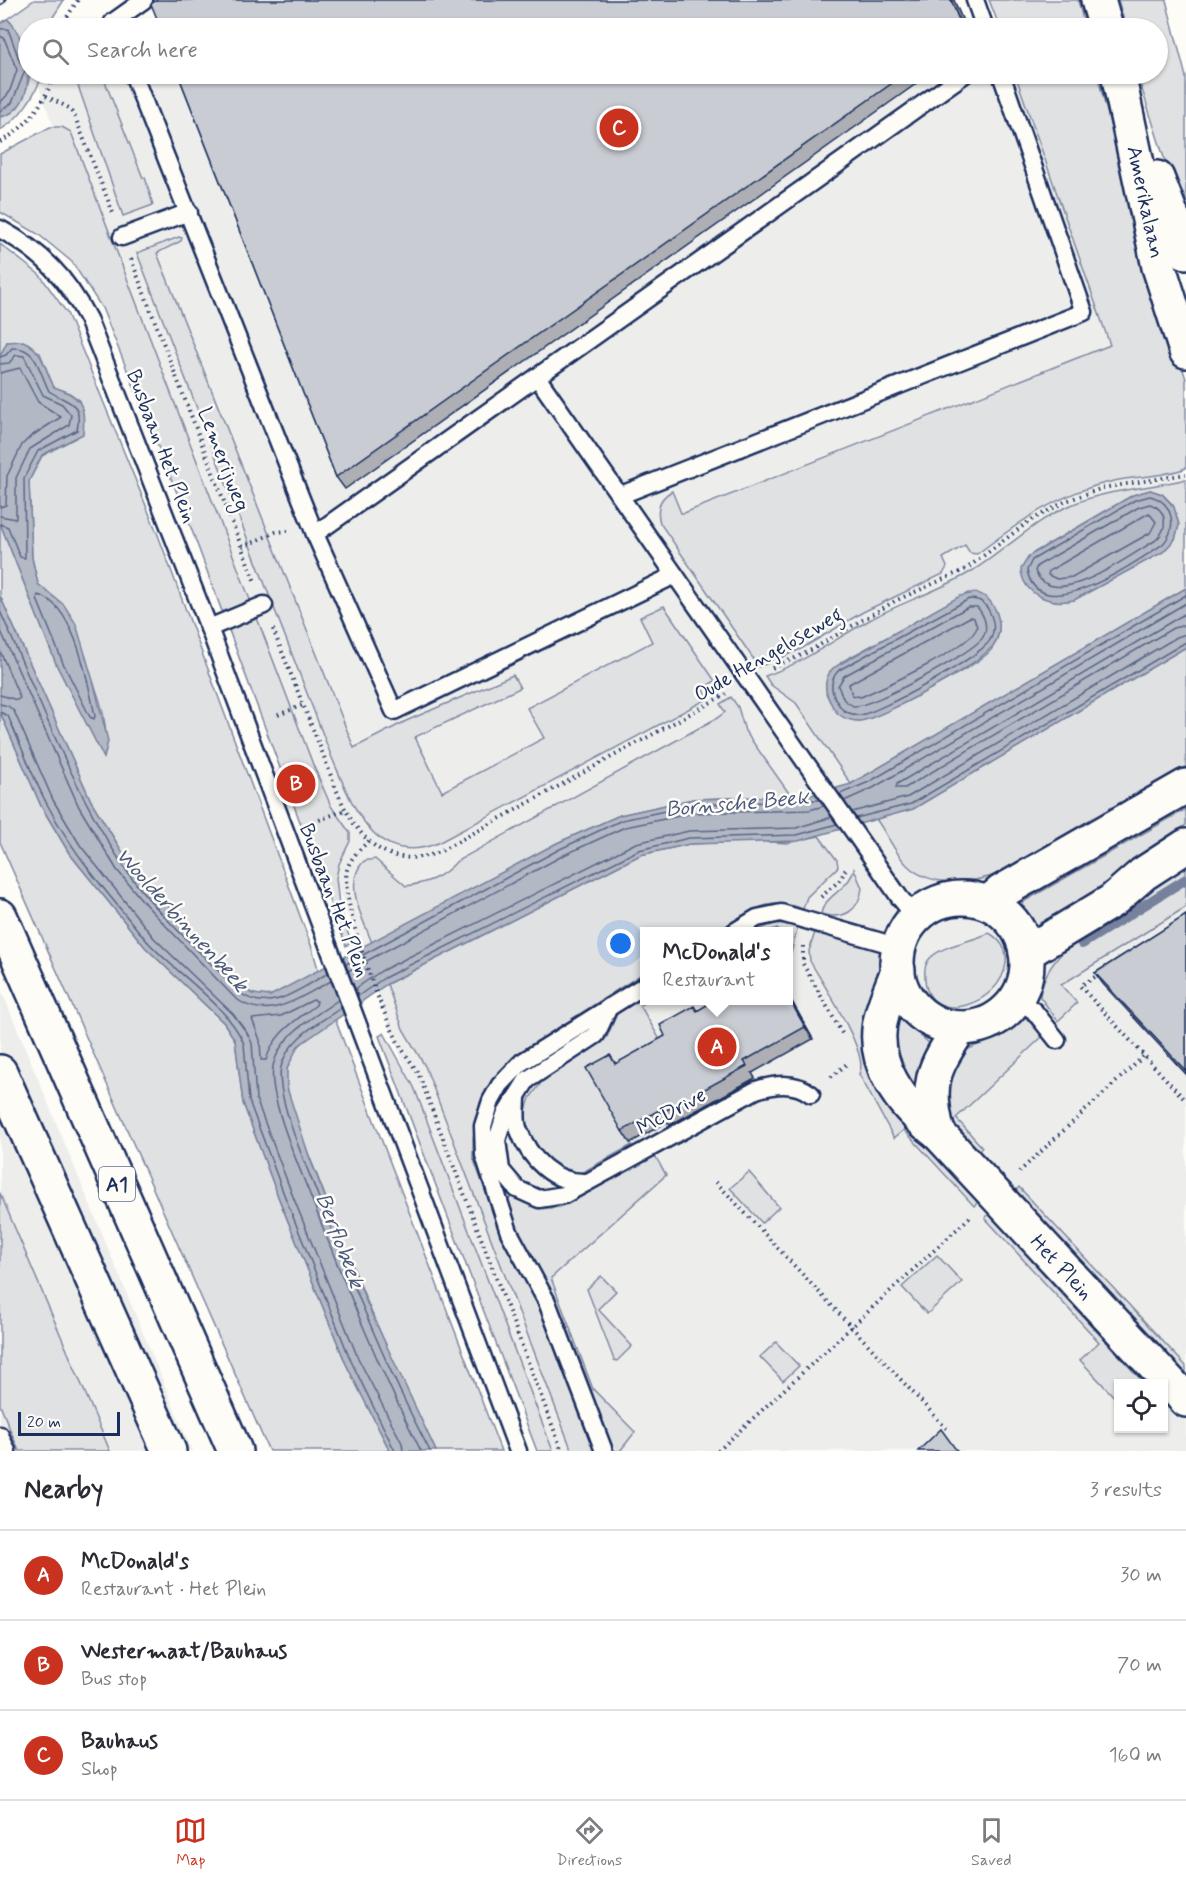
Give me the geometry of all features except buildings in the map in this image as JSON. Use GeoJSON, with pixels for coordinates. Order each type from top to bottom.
{"type":"FeatureCollection","features":[{"type":"Feature","properties":{"kind":"main road"},"geometry":{"type":"LineString","coordinates":[[1098,0],[1103,18]]}},
{"type":"Feature","properties":{"kind":"main road","name":"Amerikalaan"},"geometry":{"type":"LineString","coordinates":[[1120,84],[1159,267],[1186,351]]}},
{"type":"Feature","properties":{"kind":"main road","name":"Amerikalaan"},"geometry":{"type":"LineString","coordinates":[[1121,84],[1186,252]]}},
{"type":"Feature","properties":{"kind":"main road"},"geometry":{"type":"LineString","coordinates":[[988,903],[1001,892],[1186,786]]}},
{"type":"Feature","properties":{"kind":"main road"},"geometry":{"type":"LineString","coordinates":[[1026,953],[1112,901],[1143,874],[1186,846]]}},
{"type":"Feature","properties":{"kind":"main road"},"geometry":{"type":"LineString","coordinates":[[954,898],[975,899],[988,903],[1011,920],[1023,938],[1026,953],[1025,981],[1017,999],[992,1021],[960,1028],[939,1024],[921,1013],[902,987],[899,959],[909,925],[933,904],[954,898]]}},
{"type":"Feature","properties":{"kind":"main road","name":"A1"},"geometry":{"type":"LineString","coordinates":[[0,916],[235,1451]]}},
{"type":"Feature","properties":{"kind":"main road","name":"Het Plein"},"geometry":{"type":"LineString","coordinates":[[899,959],[880,1022],[883,1061],[900,1099],[913,1114],[938,1133],[1186,1400]]}},
{"type":"Feature","properties":{"kind":"main road","name":"Het Plein"},"geometry":{"type":"LineString","coordinates":[[938,1133],[931,1106],[934,1075],[939,1060],[960,1028]]}},
{"type":"Feature","properties":{"kind":"main road"},"geometry":{"type":"LineString","coordinates":[[0,1072],[169,1451]]}},
{"type":"Feature","properties":{"kind":"lane"},"geometry":{"type":"LineString","coordinates":[[118,18],[144,0]]}},
{"type":"Feature","properties":{"kind":"lane"},"geometry":{"type":"LineString","coordinates":[[975,0],[981,18]]}},
{"type":"Feature","properties":{"kind":"lane"},"geometry":{"type":"LineString","coordinates":[[137,84],[315,534],[394,711],[675,576]]}},
{"type":"Feature","properties":{"kind":"lane"},"geometry":{"type":"LineString","coordinates":[[315,534],[951,84]]}},
{"type":"Feature","properties":{"kind":"lane"},"geometry":{"type":"LineString","coordinates":[[621,495],[1084,312],[1004,84]]}},
{"type":"Feature","properties":{"kind":"lane"},"geometry":{"type":"LineString","coordinates":[[122,237],[189,212]]}},
{"type":"Feature","properties":{"kind":"lane","name":"Busbaan Het Plein"},"geometry":{"type":"LineString","coordinates":[[0,229],[41,254],[75,295],[88,320],[209,628],[518,1451]]}},
{"type":"Feature","properties":{"kind":"lane"},"geometry":{"type":"LineString","coordinates":[[537,377],[916,917]]}},
{"type":"Feature","properties":{"kind":"lane"},"geometry":{"type":"LineString","coordinates":[[209,628],[264,605]]}},
{"type":"Feature","properties":{"kind":"lane"},"geometry":{"type":"LineString","coordinates":[[744,927],[770,914],[781,913],[810,921],[899,959]]}},
{"type":"Feature","properties":{"kind":"lane"},"geometry":{"type":"LineString","coordinates":[[604,1451],[547,1302],[509,1232],[483,1155],[483,1126],[490,1101],[507,1076],[522,1062],[640,988]]}},
{"type":"Feature","properties":{"kind":"lane"},"geometry":{"type":"LineString","coordinates":[[1017,999],[1034,1011],[1057,1040]]}},
{"type":"Feature","properties":{"kind":"lane","name":"McDrive"},"geometry":{"type":"LineString","coordinates":[[609,1007],[597,1035],[527,1080],[505,1115],[497,1140],[498,1159],[505,1177],[523,1193],[545,1200],[559,1197],[756,1090],[781,1085],[804,1088],[811,1094]]}},
{"type":"Feature","properties":{"kind":"lane"},"geometry":{"type":"LineString","coordinates":[[517,1095],[517,1127],[531,1152],[545,1169],[562,1180],[588,1182]]}},
{"type":"Feature","properties":{"kind":"lane"},"geometry":{"type":"LineString","coordinates":[[0,1435],[7,1451]]}},
{"type":"Feature","properties":{"kind":"path"},"geometry":{"type":"LineString","coordinates":[[67,18],[78,0]]}},
{"type":"Feature","properties":{"kind":"path"},"geometry":{"type":"LineString","coordinates":[[0,142],[16,133],[28,121],[46,96],[51,84]]}},
{"type":"Feature","properties":{"kind":"path","name":"Lemerijweg"},"geometry":{"type":"LineString","coordinates":[[46,96],[69,108],[75,117],[341,801],[369,841]]}},
{"type":"Feature","properties":{"kind":"path","name":"Oude Hengeloseweg"},"geometry":{"type":"LineString","coordinates":[[369,841],[397,856],[414,858],[432,855],[700,711],[749,679],[804,654],[896,601],[966,569],[1023,526],[1066,501],[1103,488],[1186,474]]}},
{"type":"Feature","properties":{"kind":"path"},"geometry":{"type":"LineString","coordinates":[[242,547],[276,532],[296,530],[315,534]]}},
{"type":"Feature","properties":{"kind":"path"},"geometry":{"type":"LineString","coordinates":[[278,715],[303,705]]}},
{"type":"Feature","properties":{"kind":"path"},"geometry":{"type":"LineString","coordinates":[[369,841],[356,853],[348,867],[345,881],[348,907],[358,939],[394,1034],[419,1075],[562,1451]]}},
{"type":"Feature","properties":{"kind":"path"},"geometry":{"type":"LineString","coordinates":[[847,1042],[802,960],[802,952],[819,898],[840,880],[847,866],[864,844]]}},
{"type":"Feature","properties":{"kind":"path"},"geometry":{"type":"LineString","coordinates":[[1109,968],[1080,986],[1186,1101]]}},
{"type":"Feature","properties":{"kind":"path"},"geometry":{"type":"LineString","coordinates":[[718,1451],[1144,1056]]}},
{"type":"Feature","properties":{"kind":"path"},"geometry":{"type":"LineString","coordinates":[[811,1094],[852,1060]]}},
{"type":"Feature","properties":{"kind":"path"},"geometry":{"type":"LineString","coordinates":[[716,1182],[947,1429]]}},
{"type":"Feature","properties":{"kind":"shaded area"},"geometry":{"type":"Polygon","coordinates":[[[34,0],[64,0],[53,18],[18,18],[18,39],[13,24],[7,19],[34,0]]]}},
{"type":"Feature","properties":{"kind":"shaded area"},"geometry":{"type":"Polygon","coordinates":[[[989,0],[1078,0],[1082,18],[996,18],[989,0]]]}},
{"type":"Feature","properties":{"kind":"shaded area"},"geometry":{"type":"Polygon","coordinates":[[[1118,0],[1166,0],[1186,77],[1186,226],[1140,84],[1168,84],[1168,18],[1123,18],[1118,0]]]}},
{"type":"Feature","properties":{"kind":"shaded area"},"geometry":{"type":"Polygon","coordinates":[[[28,84],[39,84],[26,106],[14,120],[0,130],[0,117],[17,106],[28,84]]]}},
{"type":"Feature","properties":{"kind":"shaded area"},"geometry":{"type":"Polygon","coordinates":[[[38,84],[1052,84],[1076,168],[1186,479],[1186,1451],[548,1451],[38,84]]]}},
{"type":"Feature","properties":{"kind":"shaded area"},"geometry":{"type":"Polygon","coordinates":[[[77,84],[106,84],[143,178],[145,177],[153,205],[123,216],[77,84]]]}},
{"type":"Feature","properties":{"kind":"shaded area"},"geometry":{"type":"Polygon","coordinates":[[[1019,84],[1100,84],[1138,229],[1186,379],[1186,468],[1094,486],[1058,500],[977,554],[970,553],[965,545],[943,558],[947,567],[943,574],[863,612],[801,649],[759,667],[660,523],[658,513],[661,501],[672,491],[681,513],[684,513],[1110,345],[1019,84]]]}},
{"type":"Feature","properties":{"kind":"shaded area"},"geometry":{"type":"Polygon","coordinates":[[[50,127],[62,127],[71,132],[314,767],[331,806],[350,833],[350,841],[339,864],[336,878],[339,904],[351,943],[346,946],[190,525],[102,308],[72,262],[38,234],[0,212],[0,154],[50,127]]]}},
{"type":"Feature","properties":{"kind":"shaded area"},"geometry":{"type":"Polygon","coordinates":[[[179,237],[182,238],[181,241],[157,253],[354,748],[406,721],[513,675],[520,688],[415,737],[442,792],[544,738],[527,708],[652,642],[640,617],[664,606],[715,681],[702,689],[709,698],[438,843],[416,849],[397,847],[382,840],[368,828],[357,812],[332,758],[137,253],[179,237]]]}},
{"type":"Feature","properties":{"kind":"shaded area"},"geometry":{"type":"Polygon","coordinates":[[[0,244],[40,275],[67,313],[158,535],[319,972],[282,992],[263,996],[253,994],[244,988],[129,863],[91,801],[0,596],[0,523],[57,666],[104,757],[106,737],[104,716],[98,695],[80,652],[49,594],[38,584],[32,558],[29,481],[42,456],[82,434],[79,400],[68,392],[54,388],[40,353],[7,342],[0,356],[0,244]]]}},
{"type":"Feature","properties":{"kind":"shaded area"},"geometry":{"type":"Polygon","coordinates":[[[1186,479],[1186,588],[851,784],[796,703],[771,685],[765,676],[808,656],[877,616],[961,577],[1044,519],[1071,505],[1113,492],[1186,479]],[[1150,490],[1133,495],[1033,553],[1023,578],[1027,585],[1045,598],[1059,601],[1074,600],[1163,552],[1175,539],[1179,525],[1173,505],[1162,494],[1150,490]],[[968,593],[841,662],[826,693],[838,712],[851,720],[868,719],[948,679],[991,650],[999,632],[997,613],[986,599],[978,594],[968,593]]]}},
{"type":"Feature","properties":{"kind":"shaded area"},"geometry":{"type":"Polygon","coordinates":[[[1186,647],[1186,767],[1017,865],[977,880],[961,882],[932,879],[907,865],[876,819],[913,809],[1186,647]]]}},
{"type":"Feature","properties":{"kind":"shaded area"},"geometry":{"type":"Polygon","coordinates":[[[731,697],[738,707],[745,731],[791,796],[693,799],[620,815],[557,843],[372,943],[360,913],[355,891],[358,870],[364,861],[375,859],[406,886],[434,879],[446,872],[457,861],[717,718],[725,712],[720,704],[731,697]]]}},
{"type":"Feature","properties":{"kind":"shaded area"},"geometry":{"type":"Polygon","coordinates":[[[0,712],[41,806],[69,853],[145,947],[224,1023],[235,1040],[243,1103],[279,1199],[346,1364],[390,1451],[269,1451],[0,842],[0,712]]]}},
{"type":"Feature","properties":{"kind":"shaded area"},"geometry":{"type":"Polygon","coordinates":[[[1186,809],[1186,825],[1140,855],[1095,901],[1038,931],[1021,908],[1023,902],[1186,809]]]}},
{"type":"Feature","properties":{"kind":"shaded area"},"geometry":{"type":"Polygon","coordinates":[[[819,836],[837,860],[838,867],[807,897],[803,909],[788,905],[766,905],[724,927],[640,927],[640,975],[513,1057],[497,1074],[480,1103],[473,1138],[473,1157],[500,1232],[536,1300],[594,1451],[572,1451],[425,1066],[403,1029],[387,984],[640,855],[690,844],[757,841],[787,843],[819,836]]]}},
{"type":"Feature","properties":{"kind":"shaded area"},"geometry":{"type":"Polygon","coordinates":[[[1186,867],[1186,907],[1061,985],[1077,1003],[1058,1021],[1040,997],[1045,977],[1058,957],[1098,921],[1186,867]]]}},
{"type":"Feature","properties":{"kind":"shaded area"},"geometry":{"type":"Polygon","coordinates":[[[854,869],[862,888],[854,908],[843,915],[821,914],[823,907],[847,882],[854,869]]]}},
{"type":"Feature","properties":{"kind":"shaded area"},"geometry":{"type":"Polygon","coordinates":[[[775,923],[798,926],[793,945],[793,927],[766,927],[775,923]]]}},
{"type":"Feature","properties":{"kind":"shaded area"},"geometry":{"type":"Polygon","coordinates":[[[815,932],[882,950],[886,954],[882,971],[907,1126],[978,1202],[974,1206],[904,1130],[894,1138],[859,1074],[861,1065],[852,1035],[810,961],[809,951],[815,932]]]}},
{"type":"Feature","properties":{"kind":"shaded area"},"geometry":{"type":"Polygon","coordinates":[[[989,933],[997,938],[1006,954],[1006,963],[1001,978],[992,991],[965,1006],[951,1007],[938,1003],[929,994],[925,979],[925,967],[928,960],[943,949],[989,933]]]}},
{"type":"Feature","properties":{"kind":"shaded area"},"geometry":{"type":"Polygon","coordinates":[[[0,987],[192,1451],[0,1451],[0,987]]]}},
{"type":"Feature","properties":{"kind":"shaded area"},"geometry":{"type":"Polygon","coordinates":[[[640,996],[640,1005],[667,1052],[601,1090],[632,1145],[581,1173],[573,1175],[547,1162],[526,1124],[526,1110],[530,1098],[546,1076],[607,1037],[619,1009],[640,996]]]}},
{"type":"Feature","properties":{"kind":"shaded area"},"geometry":{"type":"Polygon","coordinates":[[[898,1016],[930,1044],[919,1089],[912,1094],[893,1045],[898,1016]]]}},
{"type":"Feature","properties":{"kind":"shaded area"},"geometry":{"type":"Polygon","coordinates":[[[1025,1017],[1043,1036],[956,1118],[982,1147],[978,1151],[953,1123],[944,1090],[962,1052],[1008,1031],[1025,1017]]]}},
{"type":"Feature","properties":{"kind":"shaded area"},"geometry":{"type":"Polygon","coordinates":[[[335,1019],[501,1451],[436,1451],[374,1319],[304,1142],[289,1095],[287,1070],[289,1061],[299,1046],[335,1019]]]}},
{"type":"Feature","properties":{"kind":"shaded area"},"geometry":{"type":"Polygon","coordinates":[[[384,1033],[414,1087],[553,1451],[537,1451],[379,1036],[384,1033]]]}},
{"type":"Feature","properties":{"kind":"shaded area"},"geometry":{"type":"Polygon","coordinates":[[[654,1154],[666,1175],[551,1278],[593,1389],[635,1432],[620,1451],[614,1451],[558,1304],[518,1229],[508,1200],[512,1197],[540,1209],[560,1207],[654,1154]]]}},
{"type":"Feature","properties":{"kind":"shaded area"},"geometry":{"type":"Polygon","coordinates":[[[749,1172],[779,1207],[762,1223],[730,1188],[749,1172]]]}},
{"type":"Feature","properties":{"kind":"shaded area"},"geometry":{"type":"Polygon","coordinates":[[[1019,1187],[1186,1366],[1186,1374],[1015,1191],[1019,1187]]]}},
{"type":"Feature","properties":{"kind":"shaded area"},"geometry":{"type":"Polygon","coordinates":[[[0,1193],[110,1451],[19,1451],[0,1405],[0,1193]]]}},
{"type":"Feature","properties":{"kind":"shaded area"},"geometry":{"type":"Polygon","coordinates":[[[989,1214],[1140,1379],[1114,1379],[1114,1397],[1080,1360],[1099,1342],[985,1218],[989,1214]]]}},
{"type":"Feature","properties":{"kind":"shaded area"},"geometry":{"type":"Polygon","coordinates":[[[937,1255],[962,1282],[927,1314],[902,1287],[937,1255]]]}},
{"type":"Feature","properties":{"kind":"shaded area"},"geometry":{"type":"Polygon","coordinates":[[[601,1276],[616,1291],[598,1309],[632,1346],[617,1361],[614,1360],[587,1289],[601,1276]]]}},
{"type":"Feature","properties":{"kind":"shaded area"},"geometry":{"type":"Polygon","coordinates":[[[776,1342],[799,1366],[783,1381],[760,1357],[776,1342]]]}},
{"type":"Feature","properties":{"kind":"water"},"geometry":{"type":"Polygon","coordinates":[[[7,19],[18,35],[18,84],[27,84],[22,102],[13,112],[0,117],[0,24],[7,19]]]}},
{"type":"Feature","properties":{"kind":"water"},"geometry":{"type":"Polygon","coordinates":[[[23,341],[35,349],[54,387],[71,394],[83,409],[83,434],[42,455],[29,481],[32,558],[38,584],[64,605],[76,624],[108,741],[104,758],[57,666],[0,523],[0,356],[7,342],[23,341]]]}},
{"type":"Feature","properties":{"kind":"water"},"geometry":{"type":"Polygon","coordinates":[[[1150,490],[1162,494],[1174,507],[1179,525],[1175,539],[1163,552],[1074,600],[1048,600],[1027,586],[1021,569],[1029,556],[1133,495],[1150,490]]]}},
{"type":"Feature","properties":{"kind":"water"},"geometry":{"type":"Polygon","coordinates":[[[1186,588],[1186,647],[913,809],[798,841],[690,844],[640,855],[387,984],[298,1046],[287,1069],[287,1088],[309,1156],[368,1306],[436,1451],[390,1451],[346,1364],[279,1199],[243,1103],[235,1040],[224,1023],[145,947],[69,853],[41,806],[0,712],[0,596],[91,801],[129,863],[244,988],[252,994],[270,996],[557,843],[620,815],[693,799],[808,796],[851,784],[1186,588]]]}},
{"type":"Feature","properties":{"kind":"water"},"geometry":{"type":"Polygon","coordinates":[[[975,593],[989,600],[998,618],[998,635],[994,644],[986,652],[953,676],[888,711],[860,721],[854,721],[838,714],[826,691],[826,680],[833,668],[960,596],[975,593]]]}},
{"type":"Feature","properties":{"kind":"waterway"},"geometry":{"type":"LineString","coordinates":[[1082,944],[1186,879]]}},
{"type":"Feature","properties":{"kind":"place","name":"Bauhaus"},"geometry":{"type":"Point","coordinates":[619,128]}},
{"type":"Feature","properties":{"kind":"place","name":"Westermaat/Bauhaus"},"geometry":{"type":"Point","coordinates":[296,784]}},
{"type":"Feature","properties":{"kind":"place","name":"McDonald's"},"geometry":{"type":"Point","coordinates":[717,1047]}},
{"type":"Feature","properties":{"kind":"water label","name":"Bornsche Beek"},"geometry":{"type":"Point","coordinates":[737,802]}},
{"type":"Feature","properties":{"kind":"water label","name":"Woolderbinnenbeek"},"geometry":{"type":"Point","coordinates":[183,919]}},
{"type":"Feature","properties":{"kind":"water label","name":"Berflobeek"},"geometry":{"type":"Point","coordinates":[341,1240]}}]}
